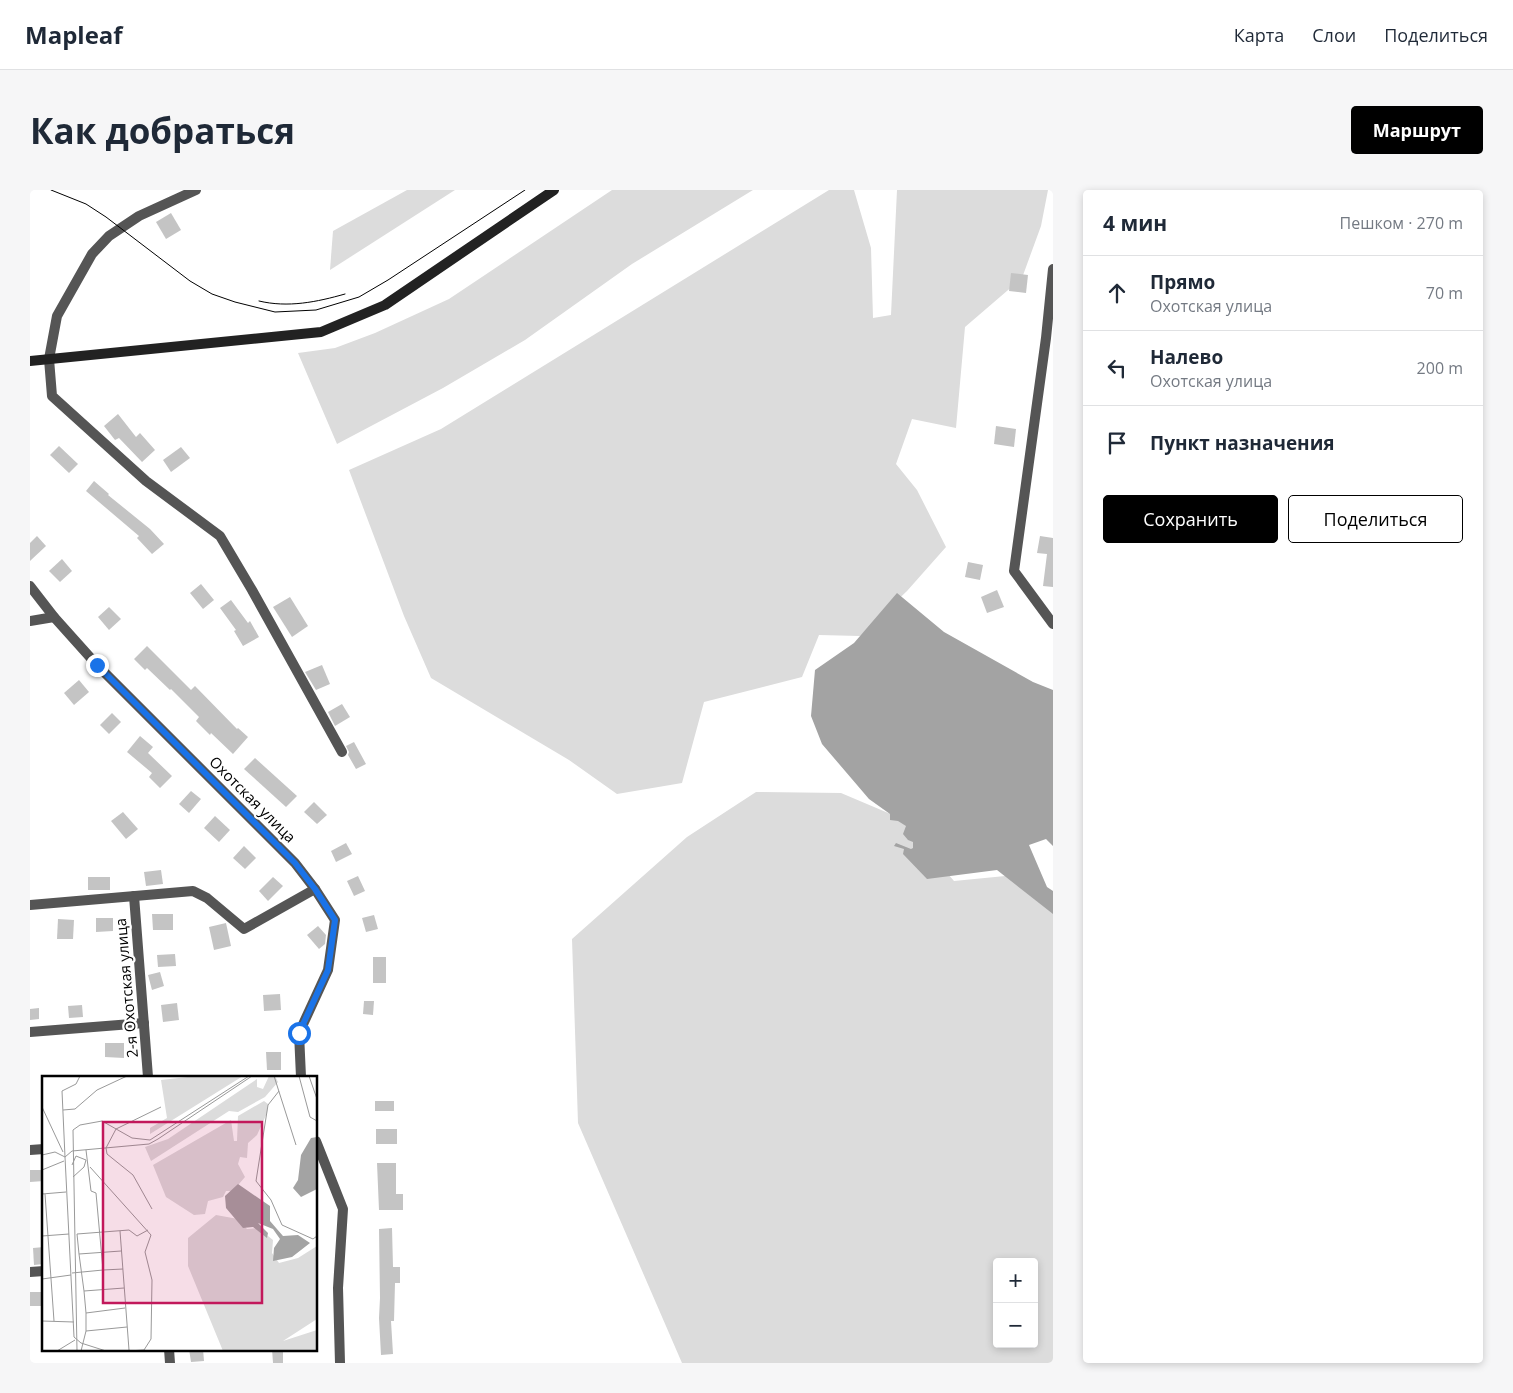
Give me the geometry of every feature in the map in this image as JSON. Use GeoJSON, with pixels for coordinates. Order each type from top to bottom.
{"type":"FeatureCollection","features":[{"type":"Feature","properties":{"kind":"main road"},"geometry":{"type":"LineString","coordinates":[[30,361],[322,332],[385,305],[554,190]]}},
{"type":"Feature","properties":{"kind":"street"},"geometry":{"type":"LineString","coordinates":[[196,190],[139,216],[109,236],[92,254],[57,316],[49,359],[52,396],[146,481],[220,536],[342,752]]}},
{"type":"Feature","properties":{"kind":"street"},"geometry":{"type":"LineString","coordinates":[[1053,269],[1046,338],[1014,571],[1053,624]]}},
{"type":"Feature","properties":{"kind":"street","name":"Охотская улица"},"geometry":{"type":"LineString","coordinates":[[30,586],[54,617],[97,665],[295,863],[335,920],[328,970],[299,1033],[301,1076]]}},
{"type":"Feature","properties":{"kind":"street"},"geometry":{"type":"LineString","coordinates":[[30,621],[54,617]]}},
{"type":"Feature","properties":{"kind":"street"},"geometry":{"type":"LineString","coordinates":[[30,905],[193,891],[207,898],[244,929],[315,889]]}},
{"type":"Feature","properties":{"kind":"street","name":"2-я Охотская улица"},"geometry":{"type":"LineString","coordinates":[[134,896],[148,1076]]}},
{"type":"Feature","properties":{"kind":"street"},"geometry":{"type":"LineString","coordinates":[[30,1032],[144,1023]]}},
{"type":"Feature","properties":{"kind":"street"},"geometry":{"type":"LineString","coordinates":[[318,1146],[343,1209],[338,1288],[340,1363]]}},
{"type":"Feature","properties":{"kind":"street"},"geometry":{"type":"LineString","coordinates":[[170,1350],[170,1363]]}},
{"type":"Feature","properties":{"kind":"shaded area"},"geometry":{"type":"Polygon","coordinates":[[[407,190],[455,190],[330,270],[333,231],[407,190]]]}},
{"type":"Feature","properties":{"kind":"shaded area"},"geometry":{"type":"Polygon","coordinates":[[[612,190],[753,190],[632,264],[525,340],[443,388],[337,444],[298,353],[335,348],[375,333],[449,299],[612,190]]]}},
{"type":"Feature","properties":{"kind":"shaded area"},"geometry":{"type":"Polygon","coordinates":[[[829,190],[854,190],[871,248],[873,318],[891,315],[897,190],[1048,190],[1041,226],[1022,278],[965,327],[956,428],[912,419],[896,464],[917,490],[946,547],[907,591],[860,636],[819,635],[802,677],[704,702],[682,783],[617,794],[569,760],[431,678],[404,616],[349,470],[441,429],[829,190]]]}},
{"type":"Feature","properties":{"kind":"shaded area"},"geometry":{"type":"Polygon","coordinates":[[[897,593],[944,632],[1033,682],[1053,690],[1053,846],[1046,839],[1029,845],[1047,887],[1053,891],[1053,914],[997,870],[927,879],[903,854],[904,849],[894,846],[896,843],[911,849],[913,848],[913,842],[908,840],[903,834],[906,826],[898,821],[890,820],[890,814],[869,799],[822,744],[811,716],[815,670],[854,643],[897,593]]]}},
{"type":"Feature","properties":{"kind":"shaded area"},"geometry":{"type":"Polygon","coordinates":[[[756,792],[841,793],[900,818],[954,881],[1027,874],[1053,895],[1053,1363],[682,1363],[578,1123],[572,939],[687,837],[756,792]]]}},
{"type":"Feature","properties":{"kind":"building"},"geometry":{"type":"Polygon","coordinates":[[[171,213],[181,230],[166,239],[156,222],[171,213]]]}},
{"type":"Feature","properties":{"kind":"building"},"geometry":{"type":"Polygon","coordinates":[[[1011,273],[1028,275],[1026,293],[1009,291],[1011,273]]]}},
{"type":"Feature","properties":{"kind":"building"},"geometry":{"type":"Polygon","coordinates":[[[118,414],[136,437],[140,433],[155,450],[142,462],[119,438],[115,440],[104,426],[118,414]]]}},
{"type":"Feature","properties":{"kind":"building"},"geometry":{"type":"Polygon","coordinates":[[[996,426],[1016,429],[1014,447],[994,444],[996,426]]]}},
{"type":"Feature","properties":{"kind":"building"},"geometry":{"type":"Polygon","coordinates":[[[59,446],[78,464],[69,473],[50,455],[59,446]]]}},
{"type":"Feature","properties":{"kind":"building"},"geometry":{"type":"Polygon","coordinates":[[[181,447],[190,458],[171,472],[163,460],[181,447]]]}},
{"type":"Feature","properties":{"kind":"building"},"geometry":{"type":"Polygon","coordinates":[[[94,481],[108,495],[150,529],[164,544],[152,554],[137,538],[139,536],[86,491],[94,481]]]}},
{"type":"Feature","properties":{"kind":"building"},"geometry":{"type":"Polygon","coordinates":[[[37,536],[46,546],[30,561],[30,543],[37,536]]]}},
{"type":"Feature","properties":{"kind":"building"},"geometry":{"type":"Polygon","coordinates":[[[1040,536],[1053,538],[1053,587],[1043,586],[1047,554],[1037,553],[1040,536]]]}},
{"type":"Feature","properties":{"kind":"building"},"geometry":{"type":"Polygon","coordinates":[[[62,559],[72,571],[60,582],[49,571],[62,559]]]}},
{"type":"Feature","properties":{"kind":"building"},"geometry":{"type":"Polygon","coordinates":[[[968,562],[983,565],[980,580],[965,577],[968,562]]]}},
{"type":"Feature","properties":{"kind":"building"},"geometry":{"type":"Polygon","coordinates":[[[201,584],[214,600],[203,609],[190,593],[201,584]]]}},
{"type":"Feature","properties":{"kind":"building"},"geometry":{"type":"Polygon","coordinates":[[[997,590],[1004,607],[987,613],[981,597],[997,590]]]}},
{"type":"Feature","properties":{"kind":"building"},"geometry":{"type":"Polygon","coordinates":[[[290,597],[308,626],[292,637],[273,607],[290,597]]]}},
{"type":"Feature","properties":{"kind":"building"},"geometry":{"type":"Polygon","coordinates":[[[231,600],[248,623],[250,621],[259,637],[243,646],[234,631],[236,630],[220,608],[231,600]]]}},
{"type":"Feature","properties":{"kind":"building"},"geometry":{"type":"Polygon","coordinates":[[[109,607],[121,619],[109,630],[98,617],[109,607]]]}},
{"type":"Feature","properties":{"kind":"building"},"geometry":{"type":"Polygon","coordinates":[[[147,646],[191,690],[195,686],[237,729],[248,737],[233,754],[196,721],[199,717],[171,689],[147,668],[145,670],[134,659],[147,646]]]}},
{"type":"Feature","properties":{"kind":"building"},"geometry":{"type":"Polygon","coordinates":[[[322,665],[330,684],[316,690],[305,672],[322,665]]]}},
{"type":"Feature","properties":{"kind":"building"},"geometry":{"type":"Polygon","coordinates":[[[79,680],[89,692],[74,705],[64,693],[79,680]]]}},
{"type":"Feature","properties":{"kind":"building"},"geometry":{"type":"Polygon","coordinates":[[[342,704],[350,717],[335,726],[328,712],[342,704]]]}},
{"type":"Feature","properties":{"kind":"building"},"geometry":{"type":"Polygon","coordinates":[[[112,713],[121,722],[109,734],[100,725],[112,713]]]}},
{"type":"Feature","properties":{"kind":"building"},"geometry":{"type":"Polygon","coordinates":[[[140,736],[153,747],[148,753],[172,776],[160,788],[149,777],[152,773],[127,752],[140,736]]]}},
{"type":"Feature","properties":{"kind":"building"},"geometry":{"type":"Polygon","coordinates":[[[354,742],[366,764],[356,769],[348,755],[349,752],[346,746],[354,742]]]}},
{"type":"Feature","properties":{"kind":"building"},"geometry":{"type":"Polygon","coordinates":[[[255,758],[297,796],[286,807],[244,769],[255,758]]]}},
{"type":"Feature","properties":{"kind":"building"},"geometry":{"type":"Polygon","coordinates":[[[191,791],[201,799],[189,813],[179,804],[191,791]]]}},
{"type":"Feature","properties":{"kind":"building"},"geometry":{"type":"Polygon","coordinates":[[[314,802],[327,815],[317,824],[304,812],[314,802]]]}},
{"type":"Feature","properties":{"kind":"building"},"geometry":{"type":"Polygon","coordinates":[[[123,812],[138,829],[126,839],[111,821],[123,812]]]}},
{"type":"Feature","properties":{"kind":"building"},"geometry":{"type":"Polygon","coordinates":[[[215,816],[230,830],[219,842],[204,828],[215,816]]]}},
{"type":"Feature","properties":{"kind":"building"},"geometry":{"type":"Polygon","coordinates":[[[346,843],[352,854],[336,862],[331,851],[346,843]]]}},
{"type":"Feature","properties":{"kind":"building"},"geometry":{"type":"Polygon","coordinates":[[[244,846],[256,858],[245,869],[233,858],[244,846]]]}},
{"type":"Feature","properties":{"kind":"building"},"geometry":{"type":"Polygon","coordinates":[[[161,870],[163,884],[146,886],[144,872],[161,870]]]}},
{"type":"Feature","properties":{"kind":"building"},"geometry":{"type":"Polygon","coordinates":[[[358,876],[365,891],[354,896],[347,881],[358,876]]]}},
{"type":"Feature","properties":{"kind":"building"},"geometry":{"type":"Polygon","coordinates":[[[88,877],[110,877],[110,890],[88,890],[88,877]]]}},
{"type":"Feature","properties":{"kind":"building"},"geometry":{"type":"Polygon","coordinates":[[[273,877],[283,886],[268,901],[259,891],[273,877]]]}},
{"type":"Feature","properties":{"kind":"building"},"geometry":{"type":"Polygon","coordinates":[[[152,914],[173,914],[173,930],[153,930],[152,914]]]}},
{"type":"Feature","properties":{"kind":"building"},"geometry":{"type":"Polygon","coordinates":[[[374,915],[378,929],[366,932],[362,918],[374,915]]]}},
{"type":"Feature","properties":{"kind":"building"},"geometry":{"type":"Polygon","coordinates":[[[96,918],[113,918],[113,931],[96,932],[96,918]]]}},
{"type":"Feature","properties":{"kind":"building"},"geometry":{"type":"Polygon","coordinates":[[[58,919],[74,920],[73,939],[57,939],[58,919]]]}},
{"type":"Feature","properties":{"kind":"building"},"geometry":{"type":"Polygon","coordinates":[[[226,923],[231,946],[214,950],[209,927],[226,923]]]}},
{"type":"Feature","properties":{"kind":"building"},"geometry":{"type":"Polygon","coordinates":[[[318,926],[326,935],[325,944],[319,949],[307,935],[318,926]]]}},
{"type":"Feature","properties":{"kind":"building"},"geometry":{"type":"Polygon","coordinates":[[[175,954],[176,966],[158,967],[157,955],[175,954]]]}},
{"type":"Feature","properties":{"kind":"building"},"geometry":{"type":"Polygon","coordinates":[[[373,957],[386,957],[386,983],[373,983],[373,957]]]}},
{"type":"Feature","properties":{"kind":"building"},"geometry":{"type":"Polygon","coordinates":[[[160,972],[164,986],[152,990],[148,975],[160,972]]]}},
{"type":"Feature","properties":{"kind":"building"},"geometry":{"type":"Polygon","coordinates":[[[280,994],[281,1010],[264,1011],[263,995],[280,994]]]}},
{"type":"Feature","properties":{"kind":"building"},"geometry":{"type":"Polygon","coordinates":[[[364,1001],[374,1001],[373,1015],[363,1014],[364,1001]]]}},
{"type":"Feature","properties":{"kind":"building"},"geometry":{"type":"Polygon","coordinates":[[[177,1003],[179,1020],[163,1022],[161,1005],[177,1003]]]}},
{"type":"Feature","properties":{"kind":"building"},"geometry":{"type":"Polygon","coordinates":[[[82,1005],[83,1017],[69,1018],[68,1006],[82,1005]]]}},
{"type":"Feature","properties":{"kind":"building"},"geometry":{"type":"Polygon","coordinates":[[[39,1008],[39,1019],[30,1020],[30,1009],[39,1008]]]}},
{"type":"Feature","properties":{"kind":"building"},"geometry":{"type":"Polygon","coordinates":[[[105,1043],[124,1043],[124,1058],[105,1057],[105,1043]]]}},
{"type":"Feature","properties":{"kind":"building"},"geometry":{"type":"Polygon","coordinates":[[[266,1052],[281,1052],[281,1070],[267,1070],[266,1052]]]}},
{"type":"Feature","properties":{"kind":"building"},"geometry":{"type":"Polygon","coordinates":[[[375,1101],[394,1101],[394,1111],[375,1111],[375,1101]]]}},
{"type":"Feature","properties":{"kind":"building"},"geometry":{"type":"Polygon","coordinates":[[[376,1129],[397,1129],[397,1144],[376,1144],[376,1129]]]}},
{"type":"Feature","properties":{"kind":"building"},"geometry":{"type":"Polygon","coordinates":[[[377,1163],[396,1163],[396,1194],[403,1194],[403,1210],[379,1210],[377,1163]]]}},
{"type":"Feature","properties":{"kind":"building"},"geometry":{"type":"Polygon","coordinates":[[[30,1170],[42,1170],[42,1181],[30,1182],[30,1170]]]}},
{"type":"Feature","properties":{"kind":"building"},"geometry":{"type":"Polygon","coordinates":[[[392,1228],[393,1267],[400,1267],[400,1283],[395,1283],[394,1321],[391,1321],[393,1354],[381,1355],[379,1229],[392,1228]]]}},
{"type":"Feature","properties":{"kind":"building"},"geometry":{"type":"Polygon","coordinates":[[[42,1247],[42,1264],[34,1265],[33,1248],[42,1247]]]}},
{"type":"Feature","properties":{"kind":"building"},"geometry":{"type":"Polygon","coordinates":[[[30,1292],[42,1292],[42,1306],[30,1306],[30,1292]]]}},
{"type":"Feature","properties":{"kind":"building"},"geometry":{"type":"Polygon","coordinates":[[[189,1350],[203,1350],[204,1361],[191,1362],[189,1350]]]}},
{"type":"Feature","properties":{"kind":"building"},"geometry":{"type":"Polygon","coordinates":[[[272,1350],[283,1350],[283,1363],[273,1363],[272,1350]]]}},
{"type":"Feature","properties":{"kind":"tram line"},"geometry":{"type":"LineString","coordinates":[[51,190],[86,204],[190,281],[212,294],[275,312],[316,310],[359,297],[525,190]]}},
{"type":"Feature","properties":{"kind":"tram line"},"geometry":{"type":"LineString","coordinates":[[259,301],[292,304],[345,294]]}},
{"type":"Feature","properties":{"kind":"route"},"geometry":{"type":"LineString","coordinates":[[97,665],[295,863],[335,920],[328,970],[299,1033]]}}]}
